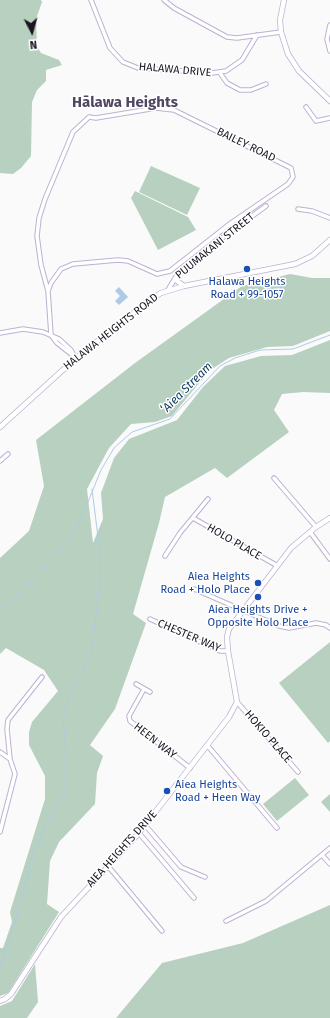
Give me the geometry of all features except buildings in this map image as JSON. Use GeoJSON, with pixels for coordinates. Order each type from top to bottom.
{"type":"FeatureCollection","features":[{"type":"Feature","properties":{"kind":"street","name":"HALAWA DRIVE"},"geometry":{"type":"LineString","coordinates":[[90,0],[110,48],[123,62],[143,68],[220,73],[237,64],[246,54],[257,35]]}},
{"type":"Feature","properties":{"kind":"street"},"geometry":{"type":"LineString","coordinates":[[164,0],[174,8],[227,37],[281,32]]}},
{"type":"Feature","properties":{"kind":"street"},"geometry":{"type":"LineString","coordinates":[[284,0],[280,20],[281,32],[283,42],[292,62],[330,100]]}},
{"type":"Feature","properties":{"kind":"street"},"geometry":{"type":"LineString","coordinates":[[330,25],[327,39],[330,51]]}},
{"type":"Feature","properties":{"kind":"street"},"geometry":{"type":"LineString","coordinates":[[220,73],[227,83],[240,90],[251,90],[266,84]]}},
{"type":"Feature","properties":{"kind":"street"},"geometry":{"type":"LineString","coordinates":[[306,107],[316,121],[330,118]]}},
{"type":"Feature","properties":{"kind":"street","name":"BAILEY ROAD"},"geometry":{"type":"LineString","coordinates":[[48,291],[51,283],[61,269],[73,264],[123,260],[157,274],[170,271],[231,223],[288,184],[292,177],[290,166],[174,110],[156,108],[96,118],[89,117],[73,132],[45,199],[39,218],[38,244],[48,291],[51,335]]}},
{"type":"Feature","properties":{"kind":"street","name":"PUUMAKANI STREET"},"geometry":{"type":"LineString","coordinates":[[168,290],[177,274],[226,235],[266,206]]}},
{"type":"Feature","properties":{"kind":"street"},"geometry":{"type":"LineString","coordinates":[[298,209],[312,211],[330,218]]}},
{"type":"Feature","properties":{"kind":"street","name":"HALAWA HEIGHTS ROAD"},"geometry":{"type":"LineString","coordinates":[[0,427],[76,358],[151,299],[168,290],[184,286],[295,264],[312,256],[330,240]]}},
{"type":"Feature","properties":{"kind":"street"},"geometry":{"type":"LineString","coordinates":[[177,274],[177,281],[184,286]]}},
{"type":"Feature","properties":{"kind":"street"},"geometry":{"type":"LineString","coordinates":[[0,333],[24,329],[43,332],[51,335],[56,343],[76,358]]}},
{"type":"Feature","properties":{"kind":"street"},"geometry":{"type":"LineString","coordinates":[[0,461],[8,454]]}},
{"type":"Feature","properties":{"kind":"street"},"geometry":{"type":"LineString","coordinates":[[274,478],[316,527]]}},
{"type":"Feature","properties":{"kind":"street","name":"HOLO PLACE"},"geometry":{"type":"LineString","coordinates":[[165,556],[180,533],[208,500]]}},
{"type":"Feature","properties":{"kind":"street","name":"HOLO PLACE"},"geometry":{"type":"LineString","coordinates":[[193,518],[276,566]]}},
{"type":"Feature","properties":{"kind":"street"},"geometry":{"type":"LineString","coordinates":[[237,702],[228,651],[227,637],[229,629],[242,609],[291,548],[316,527],[330,518]]}},
{"type":"Feature","properties":{"kind":"street"},"geometry":{"type":"LineString","coordinates":[[310,532],[330,559]]}},
{"type":"Feature","properties":{"kind":"street"},"geometry":{"type":"LineString","coordinates":[[194,589],[279,626],[289,628],[316,623],[326,625],[330,628]]}},
{"type":"Feature","properties":{"kind":"street","name":"CHESTER WAY"},"geometry":{"type":"LineString","coordinates":[[150,619],[220,651],[228,651]]}},
{"type":"Feature","properties":{"kind":"street"},"geometry":{"type":"LineString","coordinates":[[0,832],[15,774],[10,759],[7,729],[8,720],[42,677]]}},
{"type":"Feature","properties":{"kind":"street"},"geometry":{"type":"LineString","coordinates":[[136,684],[150,692]]}},
{"type":"Feature","properties":{"kind":"street","name":"HEEN WAY"},"geometry":{"type":"LineString","coordinates":[[144,689],[129,716],[130,721],[190,768]]}},
{"type":"Feature","properties":{"kind":"street","name":"AIEA HEIGHTS DRIVE"},"geometry":{"type":"LineString","coordinates":[[0,1001],[12,994],[61,917],[145,825],[229,717],[237,702]]}},
{"type":"Feature","properties":{"kind":"street","name":"HOKIO PLACE"},"geometry":{"type":"LineString","coordinates":[[237,702],[298,772]]}},
{"type":"Feature","properties":{"kind":"street"},"geometry":{"type":"LineString","coordinates":[[207,745],[277,828]]}},
{"type":"Feature","properties":{"kind":"street"},"geometry":{"type":"LineString","coordinates":[[0,752],[10,759]]}},
{"type":"Feature","properties":{"kind":"street"},"geometry":{"type":"LineString","coordinates":[[145,825],[181,867],[205,877]]}},
{"type":"Feature","properties":{"kind":"street"},"geometry":{"type":"LineString","coordinates":[[139,832],[194,898]]}},
{"type":"Feature","properties":{"kind":"street"},"geometry":{"type":"LineString","coordinates":[[226,921],[262,904],[330,848]]}},
{"type":"Feature","properties":{"kind":"street"},"geometry":{"type":"LineString","coordinates":[[322,855],[330,864]]}},
{"type":"Feature","properties":{"kind":"street"},"geometry":{"type":"LineString","coordinates":[[108,866],[162,931]]}},
{"type":"Feature","properties":{"kind":"green space"},"geometry":{"type":"Polygon","coordinates":[[[0,0],[41,0],[42,2],[36,19],[37,46],[41,53],[59,60],[62,65],[46,70],[46,81],[37,90],[32,102],[31,156],[21,168],[13,174],[0,173],[0,0]]]}},
{"type":"Feature","properties":{"kind":"green space"},"geometry":{"type":"Polygon","coordinates":[[[151,166],[200,188],[187,215],[139,192],[151,166]]]}},
{"type":"Feature","properties":{"kind":"green space"},"geometry":{"type":"Polygon","coordinates":[[[135,191],[188,217],[196,230],[158,250],[131,198],[135,191]]]}},
{"type":"Feature","properties":{"kind":"green space"},"geometry":{"type":"Polygon","coordinates":[[[290,274],[312,278],[330,278],[330,331],[293,346],[267,347],[229,358],[209,371],[172,416],[155,422],[131,424],[109,448],[87,489],[93,543],[103,519],[101,493],[114,458],[129,439],[177,420],[203,387],[225,366],[261,356],[292,355],[330,340],[330,393],[303,392],[282,394],[274,410],[289,432],[227,478],[215,468],[165,497],[133,614],[146,623],[115,709],[90,745],[103,756],[97,773],[95,804],[59,842],[50,861],[47,904],[59,912],[8,993],[0,996],[0,948],[3,948],[12,922],[10,912],[45,799],[45,776],[29,745],[29,732],[32,722],[58,691],[44,670],[6,648],[0,654],[0,558],[29,531],[44,486],[36,440],[135,363],[242,286],[290,274]]]}},
{"type":"Feature","properties":{"kind":"green space"},"geometry":{"type":"Polygon","coordinates":[[[330,642],[330,741],[328,743],[279,683],[330,642]]]}},
{"type":"Feature","properties":{"kind":"green space"},"geometry":{"type":"Polygon","coordinates":[[[295,778],[309,795],[277,821],[263,804],[295,778]]]}},
{"type":"Feature","properties":{"kind":"green space"},"geometry":{"type":"Polygon","coordinates":[[[330,794],[330,812],[321,802],[330,794]]]}},
{"type":"Feature","properties":{"kind":"green space"},"geometry":{"type":"Polygon","coordinates":[[[330,905],[330,1018],[116,1018],[162,963],[243,943],[330,905]]]}},
{"type":"Feature","properties":{"kind":"green space"},"geometry":{"type":"Polygon","coordinates":[[[35,964],[38,1002],[27,1018],[0,1018],[0,1006],[12,1001],[35,964]]]}},
{"type":"Feature","properties":{"kind":"water"},"geometry":{"type":"Polygon","coordinates":[[[119,287],[128,297],[119,305],[115,301],[120,296],[115,291],[119,287]]]}},
{"type":"Feature","properties":{"kind":"waterway","name":"ʻAiea Stream"},"geometry":{"type":"LineString","coordinates":[[0,609],[23,591],[73,534],[81,519],[101,470],[114,448],[132,432],[170,419],[220,366],[235,358],[260,350],[293,349],[330,335]]}},
{"type":"Feature","properties":{"kind":"waterway"},"geometry":{"type":"LineString","coordinates":[[0,969],[21,902],[32,857],[47,823],[66,790],[66,750],[63,719],[70,695],[91,654],[99,591],[100,553],[92,489]]}},
{"type":"Feature","properties":{"kind":"place","name":"Halawa Heights Road + 99-1057"},"geometry":{"type":"Point","coordinates":[247,269]}},
{"type":"Feature","properties":{"kind":"place","name":"Aiea Heights Road + Holo Place"},"geometry":{"type":"Point","coordinates":[258,583]}},
{"type":"Feature","properties":{"kind":"place","name":"Aiea Heights Drive + Opposite Holo Place"},"geometry":{"type":"Point","coordinates":[258,597]}},
{"type":"Feature","properties":{"kind":"place","name":"Aiea Heights Road + Heen Way"},"geometry":{"type":"Point","coordinates":[167,791]}},
{"type":"Feature","properties":{"kind":"district","name":"Hālawa Heights"},"geometry":{"type":"Point","coordinates":[125,103]}}]}
